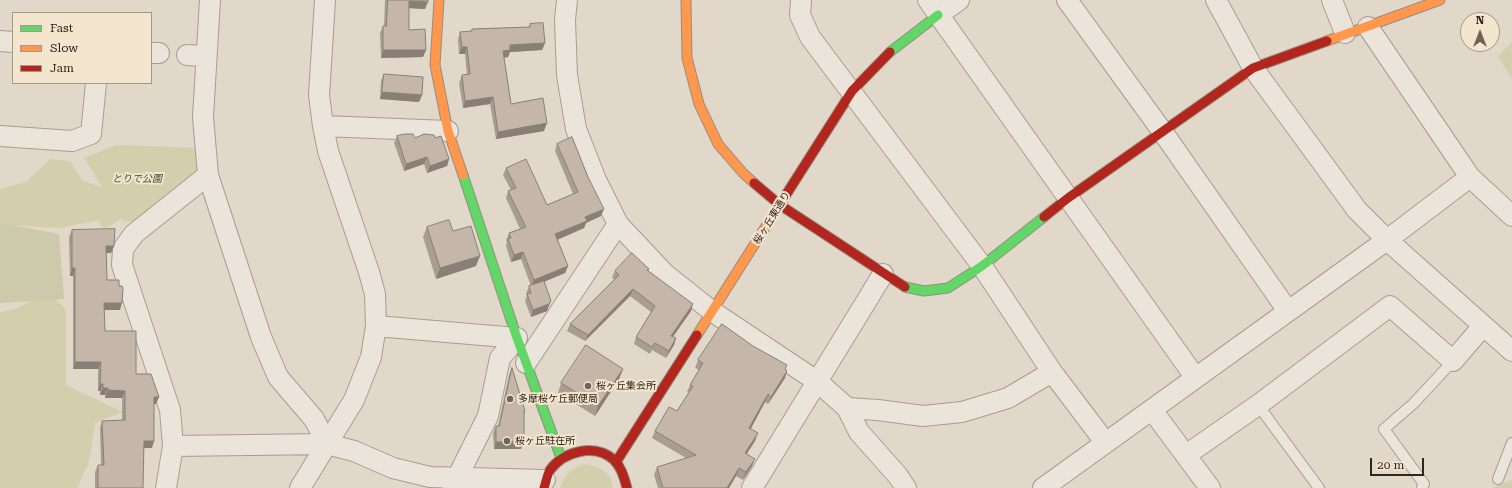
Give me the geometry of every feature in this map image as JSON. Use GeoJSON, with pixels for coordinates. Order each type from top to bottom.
{"type":"FeatureCollection","features":[{"type":"Feature","properties":{"kind":"street"},"geometry":{"type":"LineString","coordinates":[[210,0],[196,56],[208,175],[261,337],[278,377],[314,420],[327,444]]}},
{"type":"Feature","properties":{"kind":"street"},"geometry":{"type":"LineString","coordinates":[[300,488],[354,400],[372,357],[376,326],[375,294],[328,151],[323,126],[319,95],[325,0]]}},
{"type":"Feature","properties":{"kind":"street"},"geometry":{"type":"LineString","coordinates":[[439,0],[435,65],[448,131],[517,338],[561,458]]}},
{"type":"Feature","properties":{"kind":"street"},"geometry":{"type":"LineString","coordinates":[[567,0],[565,20],[567,75],[576,129],[596,180],[618,224],[665,274],[713,312],[818,382],[847,408],[859,432],[898,476],[906,488]]}},
{"type":"Feature","properties":{"kind":"street"},"geometry":{"type":"LineString","coordinates":[[686,0],[687,58],[699,104],[718,144],[743,173],[780,205],[902,286],[924,291],[948,288],[982,266],[1068,198],[1253,68],[1345,33],[1368,27],[1440,0]]}},
{"type":"Feature","properties":{"kind":"street"},"geometry":{"type":"LineString","coordinates":[[801,0],[800,15],[810,37],[982,266],[1052,372],[1105,442]]}},
{"type":"Feature","properties":{"kind":"street","name":"桜ヶ丘東通り"},"geometry":{"type":"LineString","coordinates":[[616,462],[713,312],[852,91],[933,7],[959,0]]}},
{"type":"Feature","properties":{"kind":"street"},"geometry":{"type":"LineString","coordinates":[[1067,0],[1288,311]]}},
{"type":"Feature","properties":{"kind":"street"},"geometry":{"type":"LineString","coordinates":[[1216,0],[1253,68],[1357,210],[1387,240],[1512,351]]}},
{"type":"Feature","properties":{"kind":"street"},"geometry":{"type":"LineString","coordinates":[[1332,0],[1345,33]]}},
{"type":"Feature","properties":{"kind":"street"},"geometry":{"type":"LineString","coordinates":[[933,7],[1195,377]]}},
{"type":"Feature","properties":{"kind":"street"},"geometry":{"type":"LineString","coordinates":[[1368,27],[1470,177],[1512,216]]}},
{"type":"Feature","properties":{"kind":"street"},"geometry":{"type":"LineString","coordinates":[[0,41],[12,42]]}},
{"type":"Feature","properties":{"kind":"street"},"geometry":{"type":"LineString","coordinates":[[0,136],[72,141],[91,134],[96,84]]}},
{"type":"Feature","properties":{"kind":"street"},"geometry":{"type":"LineString","coordinates":[[323,126],[448,131]]}},
{"type":"Feature","properties":{"kind":"street"},"geometry":{"type":"LineString","coordinates":[[166,488],[173,446],[170,410],[122,265],[123,249],[134,234],[208,175]]}},
{"type":"Feature","properties":{"kind":"street"},"geometry":{"type":"LineString","coordinates":[[1043,488],[1387,240],[1470,177]]}},
{"type":"Feature","properties":{"kind":"street"},"geometry":{"type":"LineString","coordinates":[[526,363],[618,224]]}},
{"type":"Feature","properties":{"kind":"street"},"geometry":{"type":"LineString","coordinates":[[752,488],[883,274]]}},
{"type":"Feature","properties":{"kind":"street"},"geometry":{"type":"LineString","coordinates":[[1186,455],[1258,405],[1390,306],[1453,361],[1483,326]]}},
{"type":"Feature","properties":{"kind":"street"},"geometry":{"type":"LineString","coordinates":[[376,326],[517,338]]}},
{"type":"Feature","properties":{"kind":"street"},"geometry":{"type":"LineString","coordinates":[[455,483],[488,416],[500,358],[517,338]]}},
{"type":"Feature","properties":{"kind":"street"},"geometry":{"type":"LineString","coordinates":[[847,408],[878,410],[924,416],[962,412],[1008,398],[1052,372]]}},
{"type":"Feature","properties":{"kind":"street"},"geometry":{"type":"LineString","coordinates":[[1152,410],[1210,488]]}},
{"type":"Feature","properties":{"kind":"street"},"geometry":{"type":"LineString","coordinates":[[173,446],[327,444],[354,451],[392,468],[455,483],[544,484],[551,468],[561,458],[572,452],[583,450],[595,451],[606,455],[616,462],[623,473],[627,488]]}},
{"type":"Feature","properties":{"kind":"lane"},"geometry":{"type":"LineString","coordinates":[[1422,488],[1424,484],[1384,429],[1413,404],[1453,361]]}},
{"type":"Feature","properties":{"kind":"lane"},"geometry":{"type":"LineString","coordinates":[[1258,405],[1319,488]]}},
{"type":"Feature","properties":{"kind":"lane"},"geometry":{"type":"LineString","coordinates":[[1498,479],[1512,443]]}},
{"type":"Feature","properties":{"kind":"green space"},"geometry":{"type":"Polygon","coordinates":[[[1512,42],[1512,79],[1498,56],[1512,42]]]}},
{"type":"Feature","properties":{"kind":"green space","name":"とりで公園"},"geometry":{"type":"Polygon","coordinates":[[[116,145],[198,148],[198,172],[137,222],[123,221],[121,218],[104,230],[98,220],[61,228],[0,225],[0,189],[26,182],[50,159],[70,161],[83,181],[102,187],[84,158],[116,145]]]}},
{"type":"Feature","properties":{"kind":"green space"},"geometry":{"type":"Polygon","coordinates":[[[48,291],[66,310],[66,385],[123,412],[95,423],[89,462],[77,488],[0,488],[0,312],[18,308],[48,291]]]}},
{"type":"Feature","properties":{"kind":"green space"},"geometry":{"type":"Polygon","coordinates":[[[584,464],[595,466],[604,471],[610,478],[613,488],[560,488],[564,479],[569,473],[575,468],[584,464]]]}},
{"type":"Feature","properties":{"kind":"green space"},"geometry":{"type":"Polygon","coordinates":[[[1512,480],[1512,488],[1492,488],[1512,480]]]}},
{"type":"Feature","properties":{"kind":"shaded area"},"geometry":{"type":"Polygon","coordinates":[[[0,223],[59,234],[64,299],[0,303],[0,223]]]}},
{"type":"Feature","properties":{"kind":"building"},"geometry":{"type":"Polygon","coordinates":[[[388,0],[428,0],[428,2],[409,1],[409,30],[425,29],[426,50],[383,50],[383,26],[386,26],[388,0]]]}},
{"type":"Feature","properties":{"kind":"building"},"geometry":{"type":"Polygon","coordinates":[[[543,23],[545,43],[510,45],[510,50],[503,51],[511,104],[543,98],[547,123],[498,132],[493,97],[465,101],[462,75],[470,74],[467,47],[462,47],[460,32],[472,31],[472,29],[530,27],[530,24],[543,23]]]}},
{"type":"Feature","properties":{"kind":"building"},"geometry":{"type":"Polygon","coordinates":[[[384,74],[423,77],[422,95],[382,92],[384,74]]]}},
{"type":"Feature","properties":{"kind":"building"},"geometry":{"type":"Polygon","coordinates":[[[413,134],[415,138],[424,134],[434,135],[435,138],[441,136],[449,159],[430,166],[427,157],[406,164],[397,136],[413,134]]]}},
{"type":"Feature","properties":{"kind":"building"},"geometry":{"type":"Polygon","coordinates":[[[572,137],[588,177],[604,209],[585,217],[587,221],[555,234],[568,266],[534,280],[523,252],[514,255],[508,239],[511,238],[509,233],[526,227],[508,191],[516,188],[506,168],[526,159],[547,205],[578,192],[557,144],[572,137]]]}},
{"type":"Feature","properties":{"kind":"building"},"geometry":{"type":"Polygon","coordinates":[[[449,220],[453,231],[471,226],[480,256],[440,268],[427,227],[449,220]]]}},
{"type":"Feature","properties":{"kind":"building"},"geometry":{"type":"Polygon","coordinates":[[[115,229],[114,246],[106,246],[107,280],[119,280],[119,286],[122,286],[123,288],[122,303],[104,303],[105,331],[136,331],[136,374],[151,374],[159,397],[154,397],[154,441],[144,441],[143,488],[98,488],[98,465],[104,465],[102,421],[125,420],[125,391],[108,390],[108,388],[103,388],[103,384],[100,384],[101,362],[75,362],[75,268],[72,268],[72,230],[115,229]]]}},
{"type":"Feature","properties":{"kind":"building"},"geometry":{"type":"Polygon","coordinates":[[[632,253],[649,269],[647,270],[693,304],[671,336],[676,338],[669,351],[655,343],[652,347],[636,337],[655,306],[633,289],[588,335],[570,324],[619,275],[615,271],[632,253]]]}},
{"type":"Feature","properties":{"kind":"building"},"geometry":{"type":"Polygon","coordinates":[[[544,281],[551,301],[549,304],[533,310],[527,294],[531,293],[529,286],[544,281]]]}},
{"type":"Feature","properties":{"kind":"building"},"geometry":{"type":"Polygon","coordinates":[[[722,324],[753,346],[787,365],[785,369],[787,371],[771,397],[768,394],[749,428],[758,433],[745,453],[755,459],[746,472],[739,468],[727,488],[663,488],[657,467],[696,455],[655,431],[669,407],[677,411],[693,386],[690,385],[703,363],[698,360],[722,324]]]}},
{"type":"Feature","properties":{"kind":"building","name":"桜ヶ丘集会所"},"geometry":{"type":"Polygon","coordinates":[[[586,345],[623,369],[598,406],[561,383],[586,345]]]}},
{"type":"Feature","properties":{"kind":"building"},"geometry":{"type":"Polygon","coordinates":[[[512,368],[525,411],[524,441],[496,442],[496,426],[499,426],[512,368]]]}},
{"type":"Feature","properties":{"kind":"traffic: fast"},"geometry":{"type":"LineString","coordinates":[[890,52],[938,15]]}},
{"type":"Feature","properties":{"kind":"traffic: fast"},"geometry":{"type":"LineString","coordinates":[[463,175],[517,338],[561,458]]}},
{"type":"Feature","properties":{"kind":"traffic: fast"},"geometry":{"type":"LineString","coordinates":[[905,287],[924,291],[948,288],[982,266],[1044,217]]}},
{"type":"Feature","properties":{"kind":"traffic: slow"},"geometry":{"type":"LineString","coordinates":[[439,0],[435,65],[448,131],[463,175]]}},
{"type":"Feature","properties":{"kind":"traffic: slow"},"geometry":{"type":"LineString","coordinates":[[686,0],[687,58],[699,104],[718,144],[743,173],[754,183]]}},
{"type":"Feature","properties":{"kind":"traffic: slow"},"geometry":{"type":"LineString","coordinates":[[1327,41],[1440,0]]}},
{"type":"Feature","properties":{"kind":"traffic: slow"},"geometry":{"type":"LineString","coordinates":[[697,335],[782,201]]}},
{"type":"Feature","properties":{"kind":"traffic: jam"},"geometry":{"type":"LineString","coordinates":[[1044,217],[1068,198],[1253,68],[1327,41]]}},
{"type":"Feature","properties":{"kind":"traffic: jam"},"geometry":{"type":"LineString","coordinates":[[782,201],[852,91],[890,52]]}},
{"type":"Feature","properties":{"kind":"traffic: jam"},"geometry":{"type":"LineString","coordinates":[[754,183],[780,205],[905,287]]}},
{"type":"Feature","properties":{"kind":"traffic: jam"},"geometry":{"type":"LineString","coordinates":[[616,462],[697,335]]}},
{"type":"Feature","properties":{"kind":"traffic: jam"},"geometry":{"type":"LineString","coordinates":[[544,488],[549,472],[556,463],[571,454],[589,451],[598,452],[614,460],[621,470],[627,488]]}},
{"type":"Feature","properties":{"kind":"place","name":"桜ヶ丘集会所"},"geometry":{"type":"Point","coordinates":[588,386]}},
{"type":"Feature","properties":{"kind":"place","name":"多摩桜ケ丘郵便局"},"geometry":{"type":"Point","coordinates":[510,399]}},
{"type":"Feature","properties":{"kind":"place","name":"桜ヶ丘駐在所"},"geometry":{"type":"Point","coordinates":[507,441]}}]}
